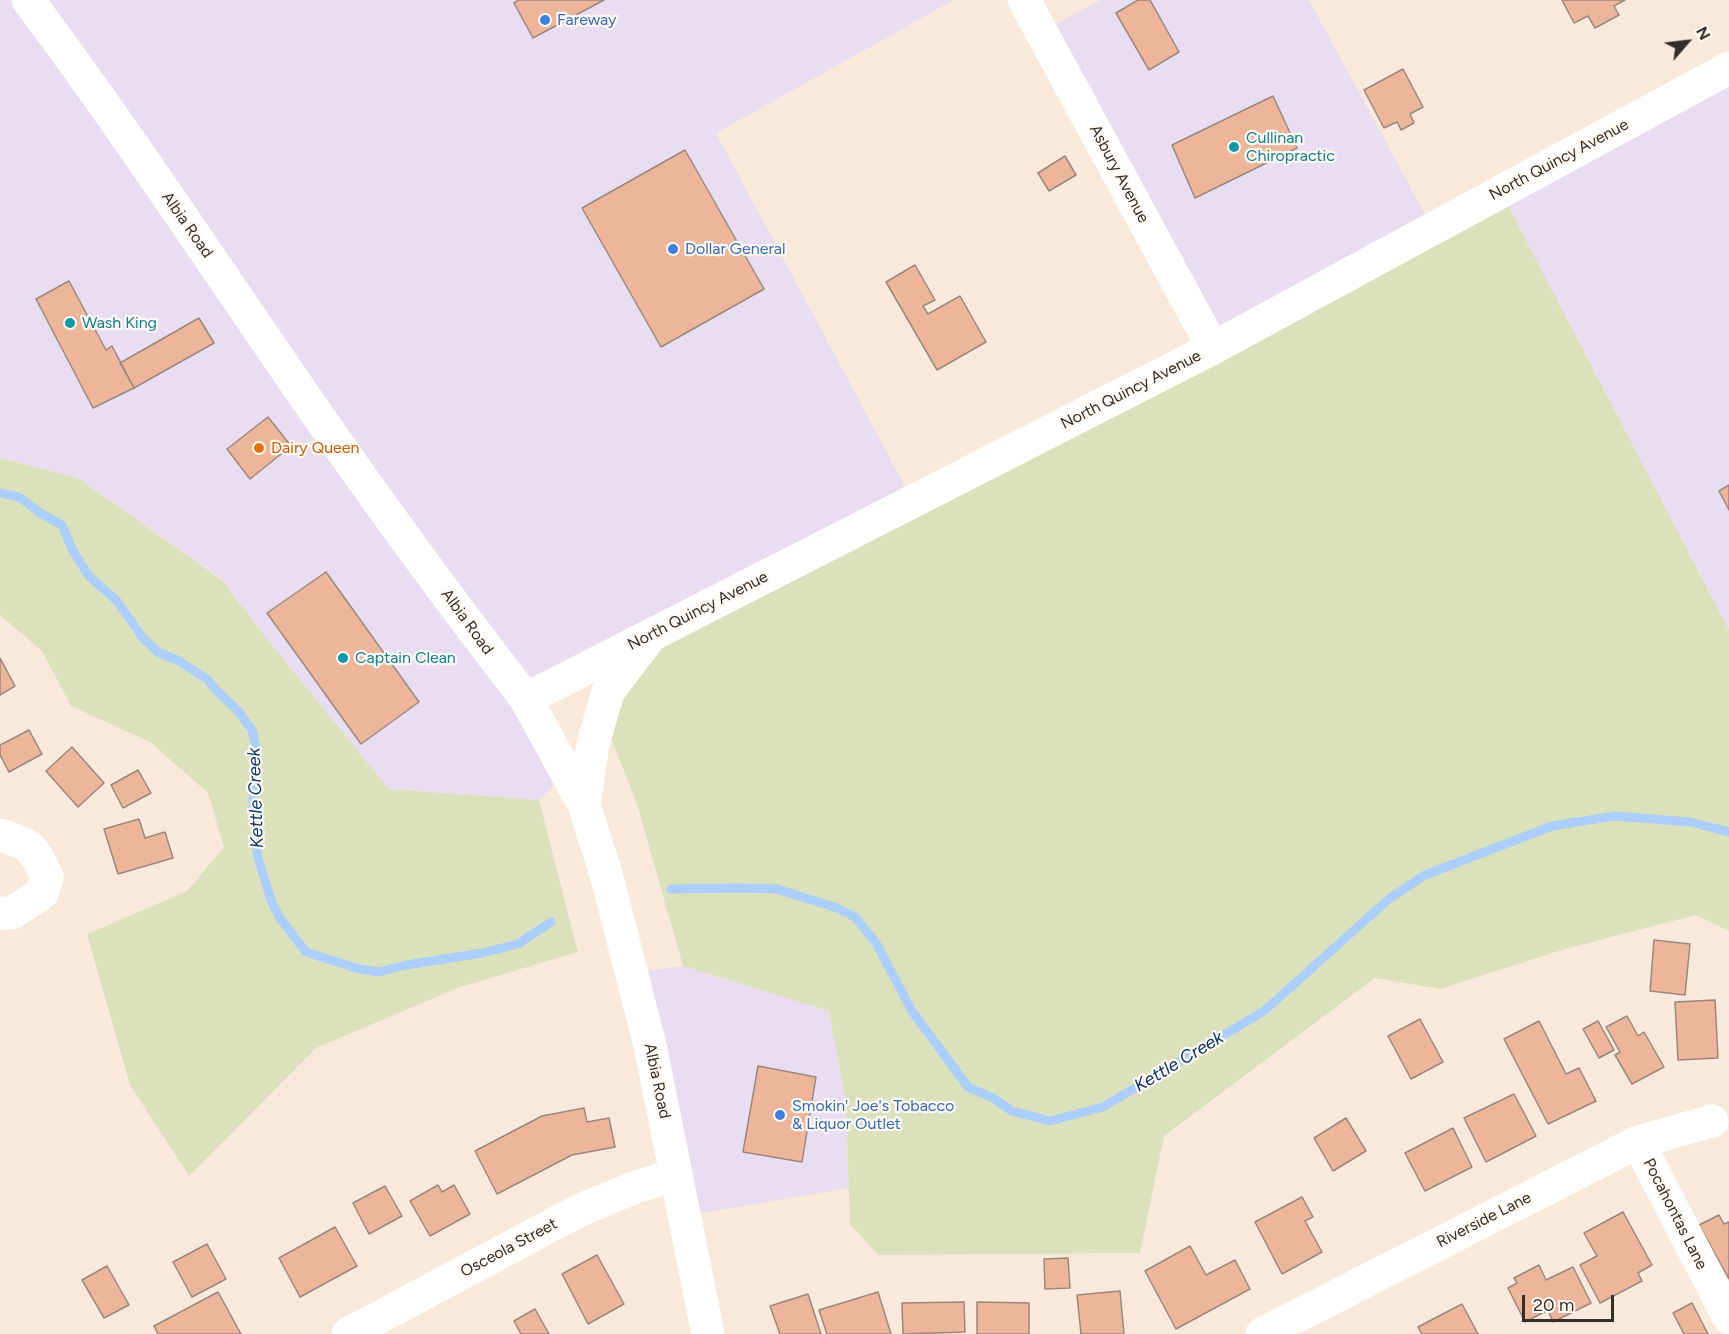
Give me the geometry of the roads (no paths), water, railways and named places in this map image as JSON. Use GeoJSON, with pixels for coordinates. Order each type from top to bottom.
{"type":"FeatureCollection","features":[{"type":"Feature","properties":{"kind":"street","name":"Albia Road"},"geometry":{"type":"LineString","coordinates":[[28,0],[115,120],[339,446],[526,699],[584,805],[606,874],[650,1045],[708,1334]]}},
{"type":"Feature","properties":{"kind":"street","name":"Asbury Avenue"},"geometry":{"type":"LineString","coordinates":[[1024,0],[1213,348]]}},
{"type":"Feature","properties":{"kind":"street","name":"North Quincy Avenue"},"geometry":{"type":"LineString","coordinates":[[526,699],[1213,348],[1729,68]]}},
{"type":"Feature","properties":{"kind":"street"},"geometry":{"type":"LineString","coordinates":[[584,805],[593,744],[608,692],[653,633]]}},
{"type":"Feature","properties":{"kind":"street"},"geometry":{"type":"LineString","coordinates":[[0,835],[19,840],[35,852],[47,877],[42,893],[12,913],[0,913]]}},
{"type":"Feature","properties":{"kind":"street","name":"Riverside Lane"},"geometry":{"type":"LineString","coordinates":[[1262,1334],[1638,1142],[1712,1121]]}},
{"type":"Feature","properties":{"kind":"street","name":"Pocahontas Lane"},"geometry":{"type":"LineString","coordinates":[[1638,1142],[1729,1318]]}},
{"type":"Feature","properties":{"kind":"street","name":"Osceola Street"},"geometry":{"type":"LineString","coordinates":[[348,1334],[580,1210],[636,1187],[676,1175]]}},
{"type":"Feature","properties":{"kind":"waterway","name":"Kettle Creek"},"geometry":{"type":"LineString","coordinates":[[0,493],[19,497],[40,513],[62,525],[72,549],[88,575],[117,601],[143,638],[158,652],[177,660],[207,679],[238,711],[252,730],[256,747],[253,808],[258,826],[255,836],[258,858],[272,903],[280,918],[306,952],[359,969],[379,972],[518,944],[551,922]]}},
{"type":"Feature","properties":{"kind":"waterway","name":"Kettle Creek"},"geometry":{"type":"LineString","coordinates":[[671,889],[777,889],[837,908],[855,917],[876,943],[912,1011],[968,1087],[993,1098],[1012,1111],[1050,1121],[1103,1107],[1264,1011],[1390,898],[1425,875],[1552,826],[1615,816],[1690,822],[1729,832]]}},
{"type":"Feature","properties":{"kind":"place","name":"Fareway"},"geometry":{"type":"Point","coordinates":[545,20]}},
{"type":"Feature","properties":{"kind":"place","name":"Cullinan Chiropractic"},"geometry":{"type":"Point","coordinates":[1234,147]}},
{"type":"Feature","properties":{"kind":"place","name":"Dollar General"},"geometry":{"type":"Point","coordinates":[673,249]}},
{"type":"Feature","properties":{"kind":"place","name":"Wash King"},"geometry":{"type":"Point","coordinates":[70,323]}},
{"type":"Feature","properties":{"kind":"place","name":"Dairy Queen"},"geometry":{"type":"Point","coordinates":[259,448]}},
{"type":"Feature","properties":{"kind":"place","name":"Captain Clean"},"geometry":{"type":"Point","coordinates":[343,658]}},
{"type":"Feature","properties":{"kind":"place","name":"Smokin' Joe's Tobacco & Liquor Outlet"},"geometry":{"type":"Point","coordinates":[780,1115]}}]}
